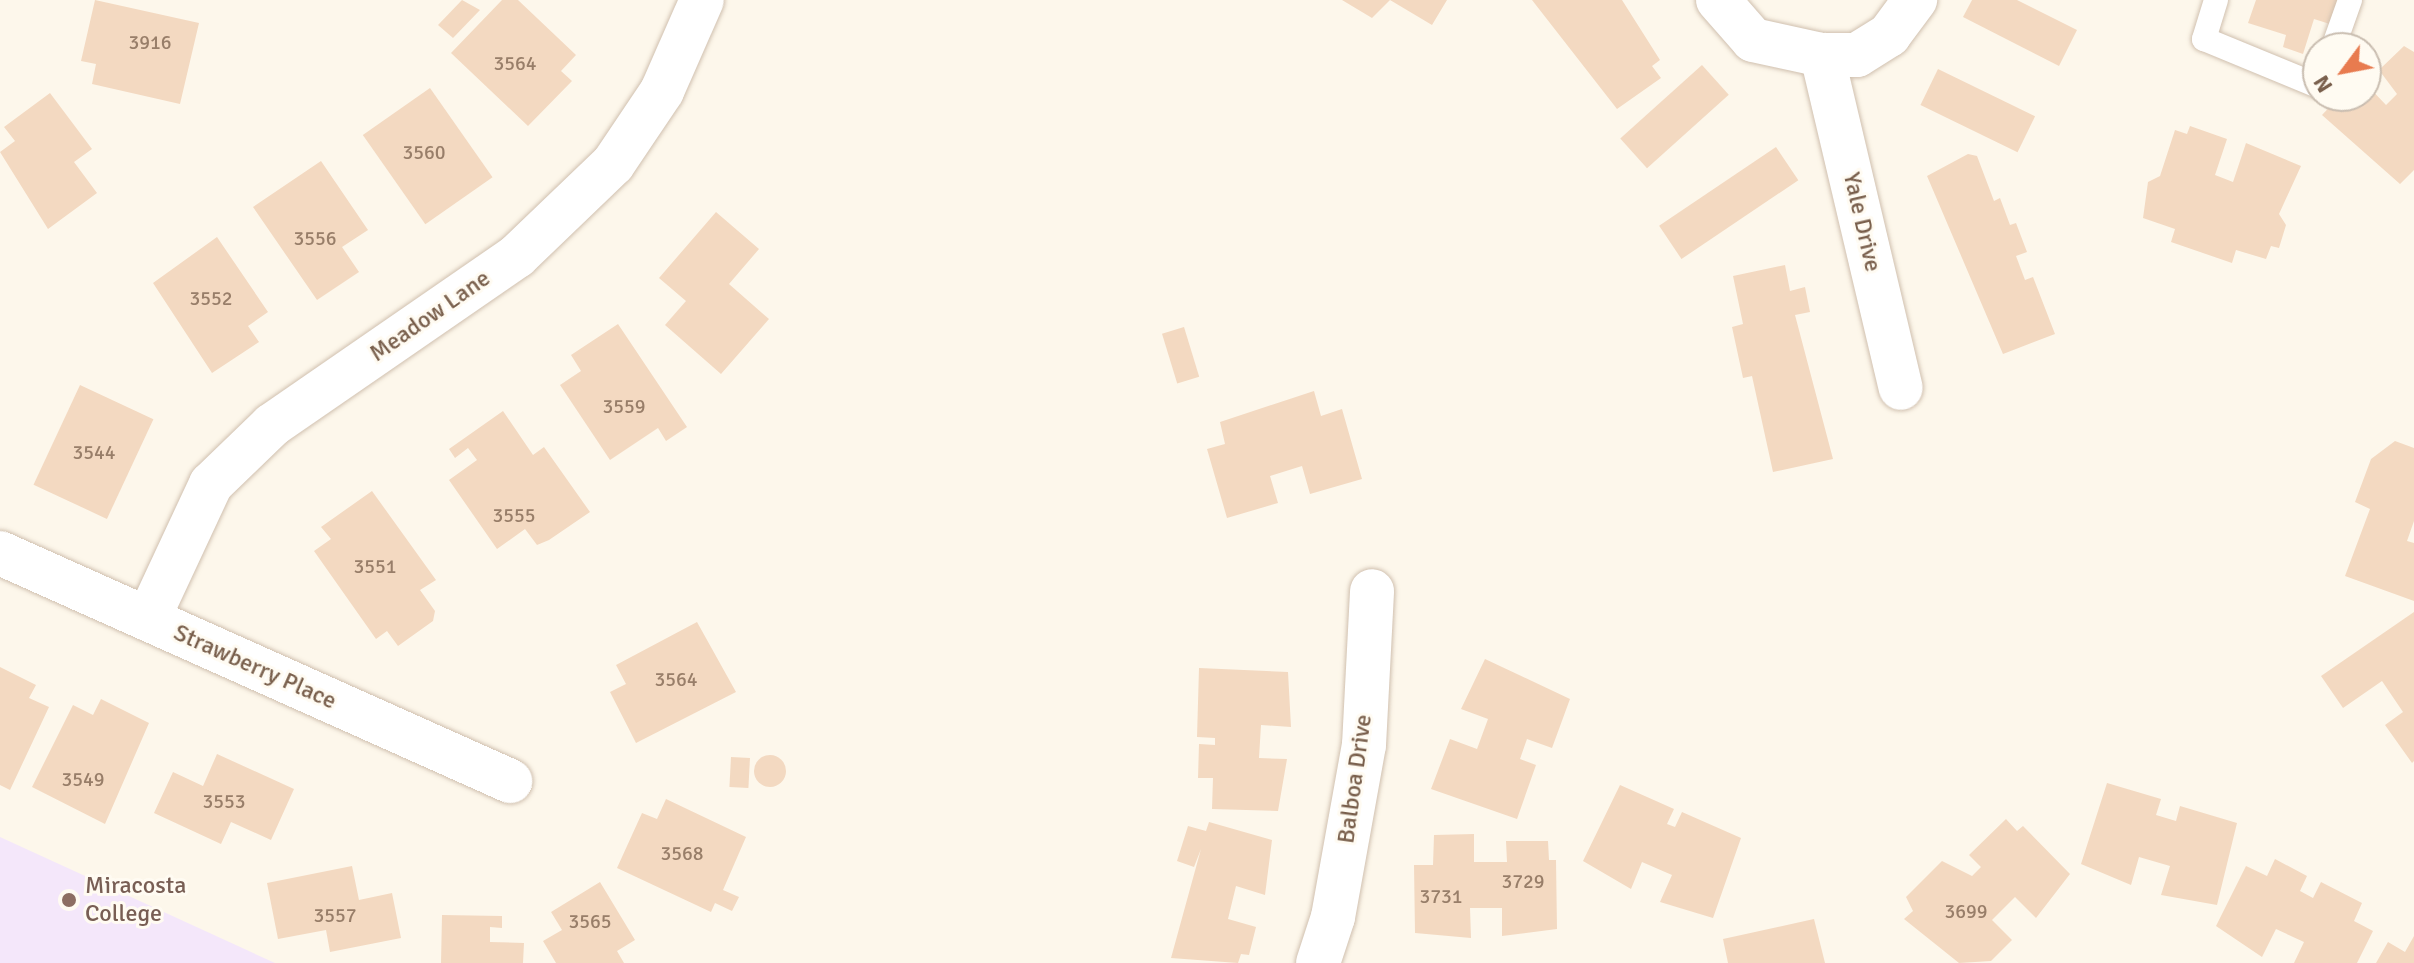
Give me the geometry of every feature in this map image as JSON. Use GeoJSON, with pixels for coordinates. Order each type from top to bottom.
{"type":"FeatureCollection","features":[{"type":"Feature","properties":{"kind":"street","name":"Meadow Lane"},"geometry":{"type":"LineString","coordinates":[[148,619],[222,474],[272,425],[517,256],[613,164],[662,91],[702,0]]}},
{"type":"Feature","properties":{"kind":"street"},"geometry":{"type":"LineString","coordinates":[[1718,0],[1753,40],[1822,55],[1857,55],[1889,35],[1915,0]]}},
{"type":"Feature","properties":{"kind":"street","name":"Yale Drive"},"geometry":{"type":"LineString","coordinates":[[1822,55],[1901,388]]}},
{"type":"Feature","properties":{"kind":"street","name":"Strawberry Place"},"geometry":{"type":"LineString","coordinates":[[0,553],[510,781]]}},
{"type":"Feature","properties":{"kind":"street","name":"Balboa Drive"},"geometry":{"type":"LineString","coordinates":[[1318,963],[1333,917],[1364,745],[1372,591]]}},
{"type":"Feature","properties":{"kind":"lane"},"geometry":{"type":"LineString","coordinates":[[2216,0],[2204,39],[2302,79]]}},
{"type":"Feature","properties":{"kind":"lane"},"geometry":{"type":"LineString","coordinates":[[2339,32],[2350,0]]}},
{"type":"Feature","properties":{"kind":"shaded area","name":"Miracosta College"},"geometry":{"type":"Polygon","coordinates":[[[0,837],[275,963],[0,963],[0,837]]]}},
{"type":"Feature","properties":{"kind":"building"},"geometry":{"type":"Polygon","coordinates":[[[95,0],[199,23],[180,104],[92,84],[96,64],[81,61],[95,0]]]}},
{"type":"Feature","properties":{"kind":"building"},"geometry":{"type":"Polygon","coordinates":[[[462,0],[480,10],[453,38],[438,25],[462,0]]]}},
{"type":"Feature","properties":{"kind":"building"},"geometry":{"type":"Polygon","coordinates":[[[502,0],[518,0],[576,55],[561,71],[572,81],[528,126],[451,53],[502,0]]]}},
{"type":"Feature","properties":{"kind":"building"},"geometry":{"type":"Polygon","coordinates":[[[1342,0],[1390,0],[1372,18],[1342,0]]]}},
{"type":"Feature","properties":{"kind":"building"},"geometry":{"type":"Polygon","coordinates":[[[1390,0],[1447,0],[1432,25],[1390,0]]]}},
{"type":"Feature","properties":{"kind":"building"},"geometry":{"type":"Polygon","coordinates":[[[1532,0],[1622,0],[1660,60],[1652,66],[1661,78],[1617,109],[1532,0]]]}},
{"type":"Feature","properties":{"kind":"building"},"geometry":{"type":"Polygon","coordinates":[[[1972,0],[2017,0],[2077,30],[2059,66],[1963,17],[1972,0]]]}},
{"type":"Feature","properties":{"kind":"building"},"geometry":{"type":"Polygon","coordinates":[[[2256,0],[2341,0],[2333,25],[2314,19],[2310,32],[2302,32],[2302,54],[2283,47],[2286,35],[2248,23],[2256,0]]]}},
{"type":"Feature","properties":{"kind":"building"},"geometry":{"type":"Polygon","coordinates":[[[2404,46],[2414,52],[2414,170],[2400,184],[2322,115],[2325,112],[2382,112],[2382,101],[2386,105],[2397,94],[2382,74],[2382,67],[2404,46]]]}},
{"type":"Feature","properties":{"kind":"building"},"geometry":{"type":"Polygon","coordinates":[[[1702,65],[1729,95],[1647,168],[1620,139],[1702,65]]]}},
{"type":"Feature","properties":{"kind":"building"},"geometry":{"type":"Polygon","coordinates":[[[1938,69],[2035,116],[2018,152],[1920,105],[1938,69]]]}},
{"type":"Feature","properties":{"kind":"building"},"geometry":{"type":"Polygon","coordinates":[[[430,88],[493,177],[425,224],[363,135],[430,88]]]}},
{"type":"Feature","properties":{"kind":"building"},"geometry":{"type":"Polygon","coordinates":[[[50,93],[92,149],[74,162],[97,193],[48,229],[0,152],[15,141],[4,127],[50,93]]]}},
{"type":"Feature","properties":{"kind":"building"},"geometry":{"type":"Polygon","coordinates":[[[2190,126],[2227,139],[2215,175],[2233,182],[2246,143],[2301,166],[2279,214],[2286,225],[2279,248],[2271,246],[2266,259],[2236,250],[2232,263],[2171,242],[2175,229],[2143,218],[2148,182],[2160,176],[2175,130],[2187,134],[2190,126]]]}},
{"type":"Feature","properties":{"kind":"building"},"geometry":{"type":"Polygon","coordinates":[[[1776,147],[1798,180],[1681,259],[1659,226],[1776,147]]]}},
{"type":"Feature","properties":{"kind":"building"},"geometry":{"type":"Polygon","coordinates":[[[1968,154],[1977,156],[1994,201],[2000,198],[2010,225],[2016,223],[2027,252],[2016,256],[2025,280],[2033,277],[2055,334],[2003,354],[1927,176],[1968,154]]]}},
{"type":"Feature","properties":{"kind":"building"},"geometry":{"type":"Polygon","coordinates":[[[321,161],[368,230],[342,247],[359,272],[317,300],[253,207],[321,161]]]}},
{"type":"Feature","properties":{"kind":"building"},"geometry":{"type":"Polygon","coordinates":[[[716,212],[759,249],[729,284],[769,319],[721,374],[665,325],[686,301],[659,278],[716,212]]]}},
{"type":"Feature","properties":{"kind":"building"},"geometry":{"type":"Polygon","coordinates":[[[217,237],[268,312],[248,326],[259,342],[212,373],[153,283],[217,237]]]}},
{"type":"Feature","properties":{"kind":"building"},"geometry":{"type":"Polygon","coordinates":[[[1785,265],[1790,291],[1805,287],[1810,312],[1795,315],[1833,459],[1773,472],[1752,376],[1743,378],[1732,327],[1743,324],[1733,276],[1785,265]]]}},
{"type":"Feature","properties":{"kind":"building"},"geometry":{"type":"Polygon","coordinates":[[[618,324],[687,427],[666,441],[658,428],[610,460],[560,385],[581,371],[571,355],[618,324]]]}},
{"type":"Feature","properties":{"kind":"building"},"geometry":{"type":"Polygon","coordinates":[[[1184,327],[1199,377],[1177,383],[1162,334],[1184,327]]]}},
{"type":"Feature","properties":{"kind":"building"},"geometry":{"type":"Polygon","coordinates":[[[80,385],[153,419],[107,519],[34,485],[80,385]]]}},
{"type":"Feature","properties":{"kind":"building"},"geometry":{"type":"Polygon","coordinates":[[[1314,391],[1321,416],[1342,409],[1362,479],[1310,494],[1302,466],[1270,476],[1278,503],[1227,518],[1207,449],[1225,444],[1220,422],[1314,391]]]}},
{"type":"Feature","properties":{"kind":"building"},"geometry":{"type":"Polygon","coordinates":[[[503,411],[533,455],[544,447],[590,512],[537,545],[525,529],[497,549],[449,480],[477,460],[468,448],[455,458],[449,449],[503,411]]]}},
{"type":"Feature","properties":{"kind":"building"},"geometry":{"type":"Polygon","coordinates":[[[2395,441],[2414,448],[2414,521],[2407,541],[2414,543],[2414,601],[2345,576],[2370,509],[2355,502],[2371,459],[2395,441]]]}},
{"type":"Feature","properties":{"kind":"building"},"geometry":{"type":"Polygon","coordinates":[[[372,491],[436,580],[420,590],[435,611],[433,621],[398,646],[387,631],[376,639],[314,551],[331,539],[321,527],[372,491]]]}},
{"type":"Feature","properties":{"kind":"building"},"geometry":{"type":"Polygon","coordinates":[[[2414,612],[2412,763],[2385,725],[2403,712],[2382,681],[2343,708],[2321,676],[2414,612]]]}},
{"type":"Feature","properties":{"kind":"building"},"geometry":{"type":"Polygon","coordinates":[[[697,622],[736,692],[636,743],[610,692],[626,684],[616,665],[697,622]]]}},
{"type":"Feature","properties":{"kind":"building"},"geometry":{"type":"Polygon","coordinates":[[[1485,659],[1570,699],[1552,748],[1527,739],[1520,759],[1536,765],[1517,819],[1431,789],[1450,739],[1477,749],[1488,719],[1461,709],[1485,659]]]}},
{"type":"Feature","properties":{"kind":"building"},"geometry":{"type":"Polygon","coordinates":[[[0,667],[36,685],[29,698],[49,707],[10,790],[0,785],[0,667]]]}},
{"type":"Feature","properties":{"kind":"building"},"geometry":{"type":"Polygon","coordinates":[[[1199,668],[1288,672],[1291,727],[1261,725],[1259,758],[1287,759],[1278,811],[1212,809],[1213,778],[1198,778],[1199,744],[1215,745],[1215,738],[1197,737],[1199,668]]]}},
{"type":"Feature","properties":{"kind":"building"},"geometry":{"type":"Polygon","coordinates":[[[101,699],[149,723],[105,824],[32,787],[73,705],[93,715],[101,699]]]}},
{"type":"Feature","properties":{"kind":"building"},"geometry":{"type":"Polygon","coordinates":[[[217,754],[294,789],[271,840],[231,822],[221,844],[154,813],[173,772],[203,786],[217,754]]]}},
{"type":"Feature","properties":{"kind":"building"},"geometry":{"type":"Polygon","coordinates":[[[770,755],[781,760],[786,771],[781,782],[770,787],[759,782],[754,771],[759,760],[770,755]]]}},
{"type":"Feature","properties":{"kind":"building"},"geometry":{"type":"Polygon","coordinates":[[[731,757],[750,758],[748,788],[729,787],[731,757]]]}},
{"type":"Feature","properties":{"kind":"building"},"geometry":{"type":"Polygon","coordinates":[[[2107,783],[2161,799],[2156,815],[2176,821],[2180,806],[2237,823],[2217,905],[2161,895],[2170,866],[2139,857],[2131,885],[2081,864],[2107,783]]]}},
{"type":"Feature","properties":{"kind":"building"},"geometry":{"type":"Polygon","coordinates":[[[1620,785],[1674,809],[1667,824],[1675,827],[1682,812],[1741,838],[1713,918],[1660,902],[1672,875],[1642,862],[1631,889],[1583,861],[1620,785]]]}},
{"type":"Feature","properties":{"kind":"building"},"geometry":{"type":"Polygon","coordinates":[[[666,799],[746,837],[723,890],[739,897],[732,911],[715,903],[711,912],[617,868],[642,813],[657,819],[666,799]]]}},
{"type":"Feature","properties":{"kind":"building"},"geometry":{"type":"Polygon","coordinates":[[[2006,819],[2017,831],[2023,826],[2070,874],[2036,918],[2015,897],[1992,920],[2012,940],[1991,961],[1959,963],[1904,919],[1913,911],[1906,897],[1942,861],[1972,876],[1981,867],[1969,855],[2006,819]]]}},
{"type":"Feature","properties":{"kind":"building"},"geometry":{"type":"Polygon","coordinates":[[[1209,822],[1272,840],[1265,895],[1236,886],[1228,919],[1256,927],[1249,955],[1241,954],[1238,963],[1171,958],[1201,849],[1194,867],[1177,861],[1188,826],[1206,831],[1209,822]]]}},
{"type":"Feature","properties":{"kind":"building"},"geometry":{"type":"Polygon","coordinates":[[[1474,834],[1474,862],[1507,862],[1506,841],[1548,841],[1549,860],[1556,860],[1557,929],[1502,936],[1502,908],[1470,908],[1471,938],[1415,933],[1414,865],[1433,865],[1434,835],[1474,834]]]}},
{"type":"Feature","properties":{"kind":"building"},"geometry":{"type":"Polygon","coordinates":[[[2275,859],[2307,876],[2300,891],[2313,898],[2321,882],[2362,903],[2354,921],[2373,931],[2357,963],[2294,963],[2304,942],[2276,929],[2262,957],[2216,926],[2246,866],[2267,876],[2275,859]]]}},
{"type":"Feature","properties":{"kind":"building"},"geometry":{"type":"Polygon","coordinates":[[[352,866],[359,900],[392,893],[401,938],[330,952],[326,930],[278,939],[267,883],[352,866]]]}},
{"type":"Feature","properties":{"kind":"building"},"geometry":{"type":"Polygon","coordinates":[[[600,882],[635,940],[617,951],[624,963],[556,963],[543,941],[562,930],[551,912],[600,882]]]}},
{"type":"Feature","properties":{"kind":"building"},"geometry":{"type":"Polygon","coordinates":[[[442,915],[502,916],[502,928],[490,927],[490,942],[524,943],[523,963],[441,963],[442,915]]]}},
{"type":"Feature","properties":{"kind":"building"},"geometry":{"type":"Polygon","coordinates":[[[1814,919],[1825,963],[1728,963],[1723,939],[1814,919]]]}},
{"type":"Feature","properties":{"kind":"building"},"geometry":{"type":"Polygon","coordinates":[[[2414,936],[2414,963],[2376,963],[2388,942],[2405,952],[2414,936]]]}},
{"type":"Feature","properties":{"kind":"place","name":"Miracosta College"},"geometry":{"type":"Point","coordinates":[69,900]}}]}
